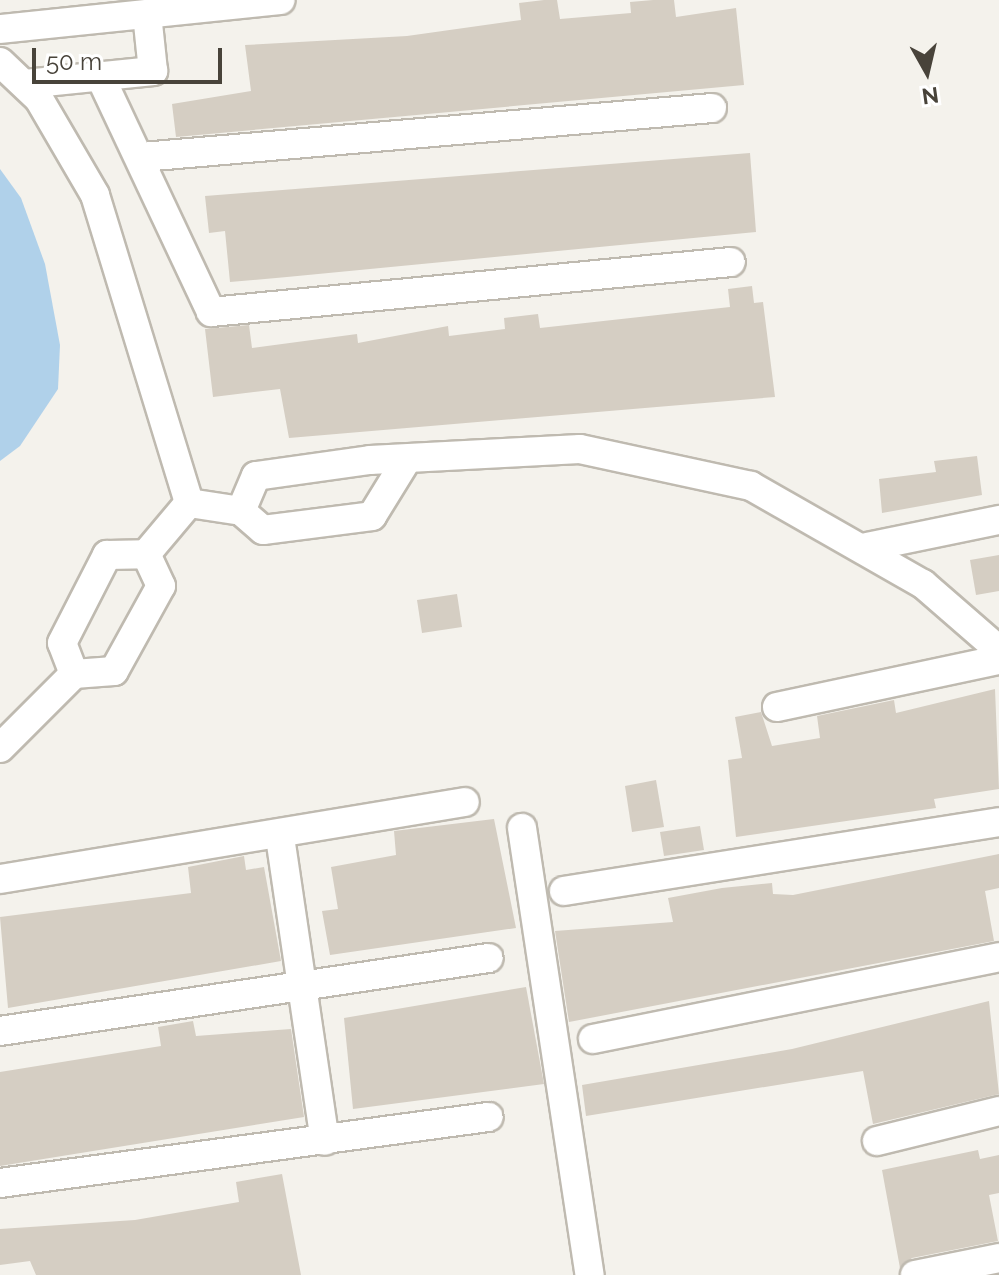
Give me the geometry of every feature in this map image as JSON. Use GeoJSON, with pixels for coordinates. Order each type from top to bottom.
{"type":"FeatureCollection","features":[{"type":"Feature","properties":{"kind":"street"},"geometry":{"type":"LineString","coordinates":[[0,29],[75,11],[147,14],[281,0]]}},
{"type":"Feature","properties":{"kind":"street"},"geometry":{"type":"LineString","coordinates":[[25,84],[153,71],[147,14]]}},
{"type":"Feature","properties":{"kind":"street"},"geometry":{"type":"LineString","coordinates":[[0,62],[25,84],[95,195],[189,503]]}},
{"type":"Feature","properties":{"kind":"street"},"geometry":{"type":"LineString","coordinates":[[100,76],[142,157],[211,312],[731,262]]}},
{"type":"Feature","properties":{"kind":"street"},"geometry":{"type":"LineString","coordinates":[[142,157],[712,108]]}},
{"type":"Feature","properties":{"kind":"street"},"geometry":{"type":"LineString","coordinates":[[241,511],[256,476],[370,460],[404,464],[580,449],[751,486],[867,547],[999,650]]}},
{"type":"Feature","properties":{"kind":"street"},"geometry":{"type":"LineString","coordinates":[[189,503],[241,511],[263,530],[372,516],[404,464]]}},
{"type":"Feature","properties":{"kind":"street"},"geometry":{"type":"LineString","coordinates":[[74,674],[62,643],[107,555],[146,554],[189,503]]}},
{"type":"Feature","properties":{"kind":"street"},"geometry":{"type":"LineString","coordinates":[[867,547],[999,520]]}},
{"type":"Feature","properties":{"kind":"street"},"geometry":{"type":"LineString","coordinates":[[0,748],[74,674],[114,671],[161,586],[146,554]]}},
{"type":"Feature","properties":{"kind":"street"},"geometry":{"type":"LineString","coordinates":[[777,707],[999,660]]}},
{"type":"Feature","properties":{"kind":"street"},"geometry":{"type":"LineString","coordinates":[[0,879],[280,837],[465,802]]}},
{"type":"Feature","properties":{"kind":"street"},"geometry":{"type":"LineString","coordinates":[[564,891],[999,822]]}},
{"type":"Feature","properties":{"kind":"street"},"geometry":{"type":"LineString","coordinates":[[522,828],[590,1275]]}},
{"type":"Feature","properties":{"kind":"street"},"geometry":{"type":"LineString","coordinates":[[280,837],[325,1141]]}},
{"type":"Feature","properties":{"kind":"street"},"geometry":{"type":"LineString","coordinates":[[593,1039],[999,957]]}},
{"type":"Feature","properties":{"kind":"street"},"geometry":{"type":"LineString","coordinates":[[0,1031],[489,958]]}},
{"type":"Feature","properties":{"kind":"street"},"geometry":{"type":"LineString","coordinates":[[877,1141],[999,1111]]}},
{"type":"Feature","properties":{"kind":"street"},"geometry":{"type":"LineString","coordinates":[[0,1183],[489,1117]]}},
{"type":"Feature","properties":{"kind":"street"},"geometry":{"type":"LineString","coordinates":[[915,1275],[999,1258]]}},
{"type":"Feature","properties":{"kind":"water"},"geometry":{"type":"Polygon","coordinates":[[[0,169],[21,198],[45,264],[60,345],[58,389],[20,446],[0,461],[0,169]]]}},
{"type":"Feature","properties":{"kind":"building"},"geometry":{"type":"Polygon","coordinates":[[[557,0],[560,19],[631,13],[630,2],[653,0],[674,0],[676,17],[736,8],[744,85],[176,137],[172,104],[251,91],[245,45],[407,36],[521,20],[519,3],[557,0]]]}},
{"type":"Feature","properties":{"kind":"building"},"geometry":{"type":"Polygon","coordinates":[[[750,153],[756,232],[230,282],[225,231],[209,233],[205,196],[750,153]]]}},
{"type":"Feature","properties":{"kind":"building"},"geometry":{"type":"Polygon","coordinates":[[[752,286],[754,303],[763,302],[775,397],[289,438],[280,389],[213,397],[205,329],[249,325],[252,348],[357,334],[358,343],[448,326],[449,336],[505,329],[504,318],[538,314],[540,328],[730,307],[728,289],[752,286]]]}},
{"type":"Feature","properties":{"kind":"building"},"geometry":{"type":"Polygon","coordinates":[[[977,456],[982,495],[882,513],[879,479],[936,472],[934,461],[977,456]]]}},
{"type":"Feature","properties":{"kind":"building"},"geometry":{"type":"Polygon","coordinates":[[[999,555],[999,591],[976,595],[970,560],[999,555]]]}},
{"type":"Feature","properties":{"kind":"building"},"geometry":{"type":"Polygon","coordinates":[[[457,594],[462,627],[422,633],[417,600],[457,594]]]}},
{"type":"Feature","properties":{"kind":"building"},"geometry":{"type":"Polygon","coordinates":[[[995,689],[999,789],[934,799],[936,808],[736,837],[728,760],[742,758],[735,717],[761,712],[772,746],[820,738],[817,716],[894,700],[896,713],[995,689]]]}},
{"type":"Feature","properties":{"kind":"building"},"geometry":{"type":"Polygon","coordinates":[[[656,780],[664,827],[632,832],[625,786],[656,780]]]}},
{"type":"Feature","properties":{"kind":"building"},"geometry":{"type":"Polygon","coordinates":[[[494,819],[516,928],[330,955],[322,911],[338,909],[331,867],[396,855],[394,831],[494,819]]]}},
{"type":"Feature","properties":{"kind":"building"},"geometry":{"type":"Polygon","coordinates":[[[700,826],[704,850],[664,856],[660,832],[700,826]]]}},
{"type":"Feature","properties":{"kind":"building"},"geometry":{"type":"Polygon","coordinates":[[[999,854],[999,888],[985,891],[994,941],[569,1022],[555,931],[673,922],[668,898],[722,888],[772,883],[773,894],[793,895],[999,854]]]}},
{"type":"Feature","properties":{"kind":"building"},"geometry":{"type":"Polygon","coordinates":[[[244,856],[246,870],[264,867],[281,961],[8,1008],[0,917],[191,893],[188,867],[244,856]]]}},
{"type":"Feature","properties":{"kind":"building"},"geometry":{"type":"Polygon","coordinates":[[[526,987],[544,1084],[353,1109],[344,1018],[526,987]]]}},
{"type":"Feature","properties":{"kind":"building"},"geometry":{"type":"Polygon","coordinates":[[[989,1001],[999,1094],[873,1124],[863,1071],[586,1116],[582,1085],[792,1049],[989,1001]]]}},
{"type":"Feature","properties":{"kind":"building"},"geometry":{"type":"Polygon","coordinates":[[[193,1021],[196,1036],[291,1029],[304,1117],[0,1166],[0,1072],[161,1046],[158,1027],[193,1021]]]}},
{"type":"Feature","properties":{"kind":"building"},"geometry":{"type":"Polygon","coordinates":[[[978,1150],[980,1159],[999,1155],[999,1193],[989,1195],[998,1241],[912,1258],[900,1268],[882,1170],[978,1150]]]}},
{"type":"Feature","properties":{"kind":"building"},"geometry":{"type":"Polygon","coordinates":[[[282,1174],[301,1275],[36,1275],[30,1261],[0,1265],[0,1229],[135,1220],[239,1202],[236,1182],[282,1174]]]}}]}
